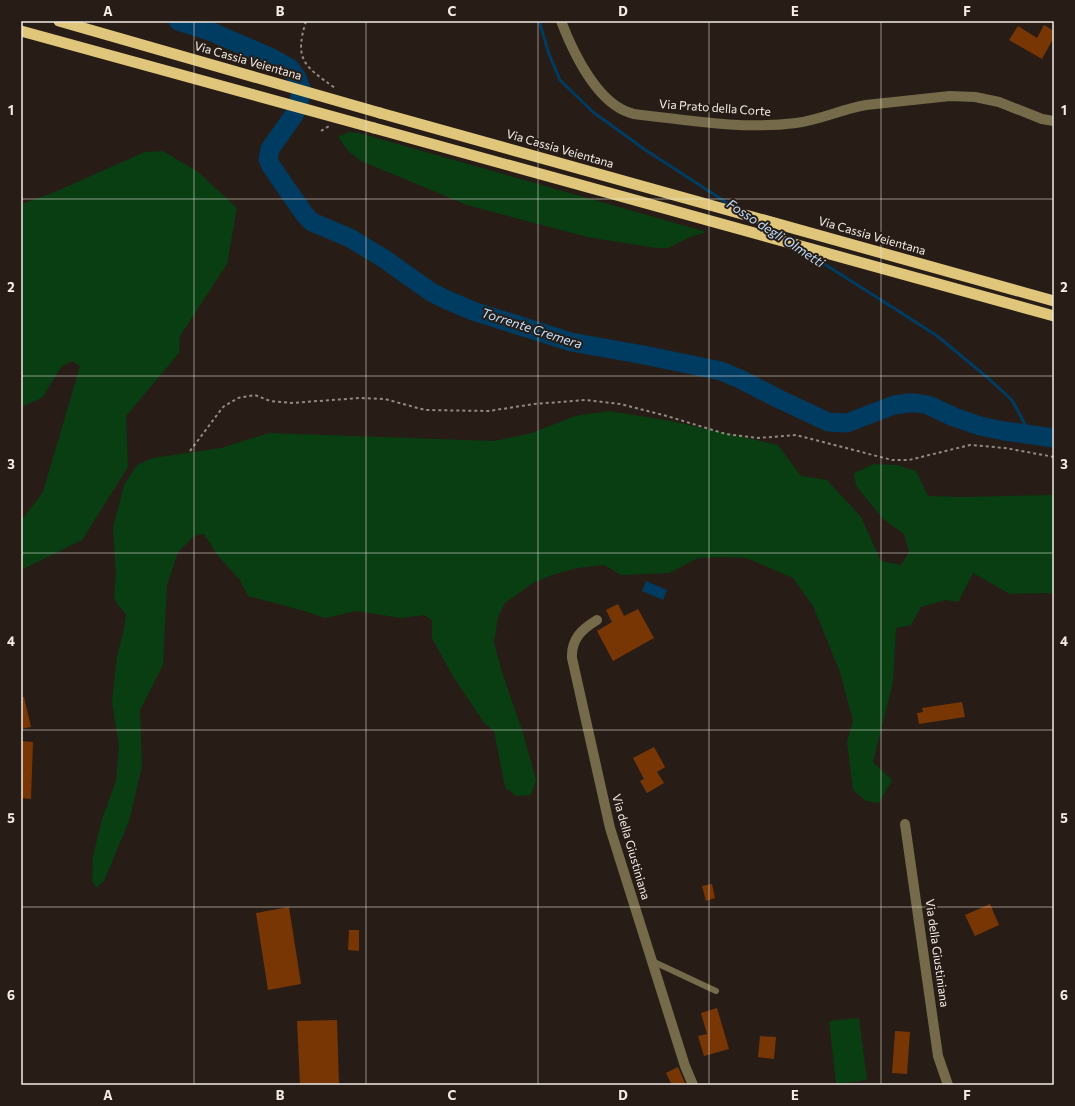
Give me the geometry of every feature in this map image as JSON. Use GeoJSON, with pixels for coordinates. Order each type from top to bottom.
{"type":"FeatureCollection","features":[{"type":"Feature","properties":{"kind":"highway","name":"Via Cassia Veientana"},"geometry":{"type":"LineString","coordinates":[[59,21],[380,113],[1054,301]]}},
{"type":"Feature","properties":{"kind":"highway"},"geometry":{"type":"LineString","coordinates":[[21,31],[931,283],[1049,314]]}},
{"type":"Feature","properties":{"kind":"street","name":"Via Prato della Corte"},"geometry":{"type":"LineString","coordinates":[[561,21],[567,37],[590,78],[602,93],[614,104],[624,111],[634,114],[743,125],[770,125],[808,120],[866,104],[964,96],[999,102],[1042,119],[1054,121]]}},
{"type":"Feature","properties":{"kind":"street","name":"Via della Giustiniana"},"geometry":{"type":"LineString","coordinates":[[597,620],[583,629],[576,639],[572,650],[572,658],[610,828],[692,1085]]}},
{"type":"Feature","properties":{"kind":"street","name":"Via della Giustiniana"},"geometry":{"type":"LineString","coordinates":[[905,824],[938,1056],[948,1085]]}},
{"type":"Feature","properties":{"kind":"lane"},"geometry":{"type":"LineString","coordinates":[[652,961],[716,991]]}},
{"type":"Feature","properties":{"kind":"path"},"geometry":{"type":"LineString","coordinates":[[306,21],[300,46],[301,55],[307,65],[337,90]]}},
{"type":"Feature","properties":{"kind":"path"},"geometry":{"type":"LineString","coordinates":[[321,131],[330,125]]}},
{"type":"Feature","properties":{"kind":"path"},"geometry":{"type":"LineString","coordinates":[[190,451],[223,407],[238,398],[255,395],[270,401],[291,403],[360,398],[385,399],[425,410],[489,411],[534,404],[586,400],[620,404],[667,416],[726,434],[758,438],[796,435],[892,460],[909,460],[970,445],[1005,448],[1054,457]]}},
{"type":"Feature","properties":{"kind":"green space"},"geometry":{"type":"Polygon","coordinates":[[[349,132],[359,133],[707,232],[690,237],[668,248],[656,248],[587,237],[467,205],[361,161],[348,151],[338,137],[349,132]]]}},
{"type":"Feature","properties":{"kind":"green space"},"geometry":{"type":"Polygon","coordinates":[[[163,151],[198,172],[237,208],[227,264],[180,336],[179,353],[126,416],[128,467],[82,540],[21,570],[21,521],[43,492],[80,366],[72,361],[61,367],[42,398],[21,407],[21,204],[50,194],[145,152],[163,151]]]}},
{"type":"Feature","properties":{"kind":"green space"},"geometry":{"type":"Polygon","coordinates":[[[609,411],[671,421],[778,445],[801,476],[827,480],[861,517],[881,561],[901,565],[909,552],[904,534],[883,519],[856,486],[854,473],[874,464],[897,465],[916,471],[928,496],[960,497],[1054,495],[1054,594],[1010,594],[973,573],[958,602],[945,600],[921,607],[911,625],[896,628],[893,682],[873,762],[892,780],[879,803],[866,801],[853,790],[847,742],[853,721],[840,672],[813,606],[793,578],[747,558],[723,557],[698,558],[669,573],[621,575],[604,565],[577,568],[552,575],[533,583],[505,603],[498,617],[494,643],[502,672],[523,733],[536,780],[531,795],[516,796],[505,787],[494,731],[485,724],[454,678],[432,638],[432,620],[424,615],[401,618],[357,611],[325,618],[248,596],[240,580],[218,556],[204,534],[195,535],[178,552],[167,585],[163,665],[140,710],[142,767],[129,821],[104,881],[96,888],[92,880],[93,856],[102,819],[116,781],[119,746],[112,702],[117,656],[126,614],[117,604],[114,597],[116,575],[113,528],[124,485],[137,465],[153,458],[221,448],[269,433],[494,441],[532,433],[575,416],[609,411]]]}},
{"type":"Feature","properties":{"kind":"green space"},"geometry":{"type":"Polygon","coordinates":[[[859,1018],[867,1080],[836,1084],[829,1021],[859,1018]]]}},
{"type":"Feature","properties":{"kind":"water"},"geometry":{"type":"Polygon","coordinates":[[[646,581],[667,590],[663,600],[642,591],[646,581]]]}},
{"type":"Feature","properties":{"kind":"building"},"geometry":{"type":"Polygon","coordinates":[[[1044,25],[1054,31],[1054,37],[1042,59],[1009,40],[1018,26],[1037,38],[1044,25]]]}},
{"type":"Feature","properties":{"kind":"building"},"geometry":{"type":"Polygon","coordinates":[[[618,604],[624,616],[638,609],[654,638],[613,661],[597,631],[612,622],[606,610],[618,604]]]}},
{"type":"Feature","properties":{"kind":"building"},"geometry":{"type":"Polygon","coordinates":[[[21,697],[24,697],[31,727],[21,729],[21,697]]]}},
{"type":"Feature","properties":{"kind":"building"},"geometry":{"type":"Polygon","coordinates":[[[962,702],[965,717],[919,724],[917,713],[923,712],[922,708],[962,702]]]}},
{"type":"Feature","properties":{"kind":"building"},"geometry":{"type":"Polygon","coordinates":[[[21,741],[33,742],[31,799],[21,798],[21,741]]]}},
{"type":"Feature","properties":{"kind":"building"},"geometry":{"type":"Polygon","coordinates":[[[654,747],[665,767],[657,772],[664,783],[647,793],[640,781],[644,779],[633,758],[654,747]]]}},
{"type":"Feature","properties":{"kind":"building"},"geometry":{"type":"Polygon","coordinates":[[[712,884],[715,898],[706,901],[702,886],[712,884]]]}},
{"type":"Feature","properties":{"kind":"building"},"geometry":{"type":"Polygon","coordinates":[[[990,904],[999,925],[975,936],[965,915],[990,904]]]}},
{"type":"Feature","properties":{"kind":"building"},"geometry":{"type":"Polygon","coordinates":[[[289,907],[301,984],[268,990],[256,913],[289,907]]]}},
{"type":"Feature","properties":{"kind":"building"},"geometry":{"type":"Polygon","coordinates":[[[349,930],[359,930],[359,951],[348,950],[349,930]]]}},
{"type":"Feature","properties":{"kind":"building"},"geometry":{"type":"Polygon","coordinates":[[[717,1008],[729,1049],[704,1056],[698,1036],[707,1034],[701,1013],[717,1008]]]}},
{"type":"Feature","properties":{"kind":"building"},"geometry":{"type":"Polygon","coordinates":[[[337,1020],[339,1085],[300,1085],[297,1021],[337,1020]]]}},
{"type":"Feature","properties":{"kind":"building"},"geometry":{"type":"Polygon","coordinates":[[[895,1031],[910,1032],[907,1074],[892,1073],[895,1031]]]}},
{"type":"Feature","properties":{"kind":"building"},"geometry":{"type":"Polygon","coordinates":[[[760,1036],[776,1037],[774,1059],[758,1057],[760,1036]]]}},
{"type":"Feature","properties":{"kind":"building"},"geometry":{"type":"Polygon","coordinates":[[[678,1067],[686,1085],[672,1085],[666,1073],[678,1067]]]}},
{"type":"Feature","properties":{"kind":"waterway","name":"Torrente Cremera"},"geometry":{"type":"LineString","coordinates":[[178,21],[212,32],[272,58],[290,68],[297,78],[301,88],[299,103],[294,115],[270,149],[268,159],[271,166],[305,215],[312,222],[350,238],[383,258],[431,292],[447,300],[473,311],[571,342],[721,371],[828,422],[847,423],[894,405],[916,403],[928,405],[954,417],[980,426],[1054,438]]}},
{"type":"Feature","properties":{"kind":"waterway","name":"Fosso degli Olmetti"},"geometry":{"type":"LineString","coordinates":[[539,21],[549,54],[560,80],[593,112],[644,149],[735,208]]}},
{"type":"Feature","properties":{"kind":"waterway","name":"Fosso degli Olmetti"},"geometry":{"type":"LineString","coordinates":[[762,225],[779,235]]}},
{"type":"Feature","properties":{"kind":"waterway","name":"Fosso degli Olmetti"},"geometry":{"type":"LineString","coordinates":[[804,251],[936,335],[1012,400],[1030,434]]}}]}
